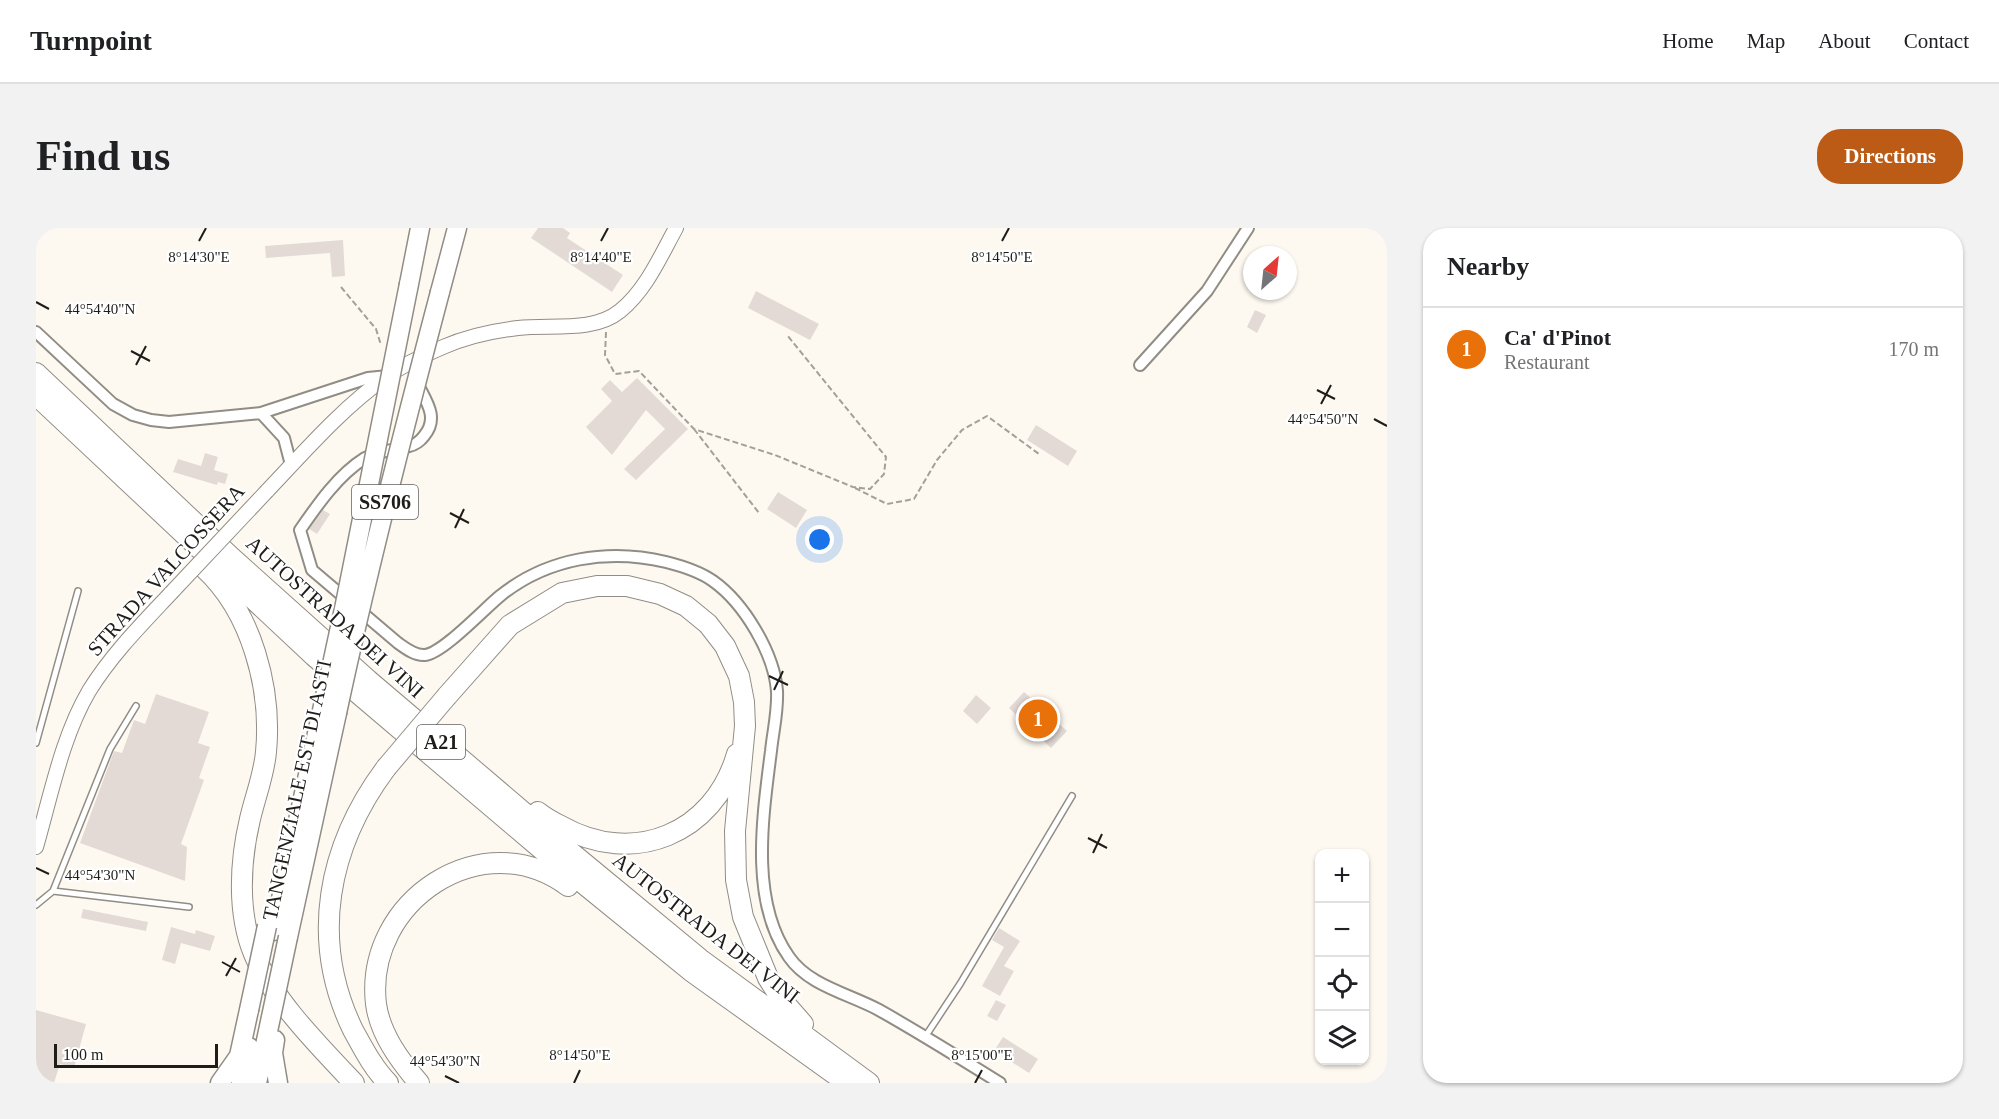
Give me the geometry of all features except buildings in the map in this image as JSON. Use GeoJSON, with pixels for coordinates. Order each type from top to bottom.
{"type":"FeatureCollection","features":[{"type":"Feature","properties":{"kind":"highway","name":"TANGENZIALE EST DI ASTI"},"geometry":{"type":"LineString","coordinates":[[241,1083],[263,1015],[330,710],[345,604],[420,228]]}},
{"type":"Feature","properties":{"kind":"highway","name":"TANGENZIALE EST DI ASTI"},"geometry":{"type":"LineString","coordinates":[[330,710],[358,612],[397,451],[457,228]]}},
{"type":"Feature","properties":{"kind":"highway","name":"AUTOSTRADA DEI VINI"},"geometry":{"type":"LineString","coordinates":[[36,373],[232,558],[368,680],[700,959],[869,1083]]}},
{"type":"Feature","properties":{"kind":"highway","name":"AUTOSTRADA DEI VINI"},"geometry":{"type":"LineString","coordinates":[[36,395],[314,656],[552,858],[691,971],[846,1083]]}},
{"type":"Feature","properties":{"kind":"highway"},"geometry":{"type":"LineString","coordinates":[[67,426],[90,460],[208,571],[227,595],[243,622],[254,650],[263,685],[266,717],[266,753],[244,850],[242,886],[245,922],[253,953],[270,984],[354,1083]]}},
{"type":"Feature","properties":{"kind":"highway"},"geometry":{"type":"LineString","coordinates":[[388,1083],[380,1075],[360,1042],[346,1014],[334,975],[330,938],[330,896],[338,860],[351,823],[367,794],[386,768],[510,625],[562,593],[597,586],[627,586],[660,594],[686,606],[708,624],[725,646],[739,676],[746,726],[735,831],[736,880],[743,917],[768,978],[782,1000],[806,1026],[882,1083]]}},
{"type":"Feature","properties":{"kind":"highway"},"geometry":{"type":"LineString","coordinates":[[368,680],[396,691],[542,815],[572,832],[600,842],[624,845],[654,840],[672,834],[703,813],[720,791],[735,762],[746,726]]}},
{"type":"Feature","properties":{"kind":"highway"},"geometry":{"type":"LineString","coordinates":[[220,1083],[263,1015],[300,853]]}},
{"type":"Feature","properties":{"kind":"highway"},"geometry":{"type":"LineString","coordinates":[[419,1083],[403,1065],[387,1039],[376,1005],[376,979],[380,952],[392,925],[409,903],[437,880],[463,868],[486,864],[513,864],[551,873],[619,924],[691,971]]}},
{"type":"Feature","properties":{"kind":"highway","name":"TANGENZIALE EST DI ASTI"},"geometry":{"type":"LineString","coordinates":[[256,1083],[263,1015]]}},
{"type":"Feature","properties":{"kind":"highway"},"geometry":{"type":"LineString","coordinates":[[263,1015],[278,1083]]}},
{"type":"Feature","properties":{"kind":"highway"},"geometry":{"type":"LineString","coordinates":[[229,1083],[239,1056]]}},
{"type":"Feature","properties":{"kind":"street"},"geometry":{"type":"LineString","coordinates":[[606,320],[628,304],[645,284],[676,228]]}},
{"type":"Feature","properties":{"kind":"street"},"geometry":{"type":"LineString","coordinates":[[1140,365],[1207,291],[1248,228]]}},
{"type":"Feature","properties":{"kind":"street","name":"STRADA VALCOSSERA"},"geometry":{"type":"LineString","coordinates":[[36,847],[69,736],[88,694],[115,655],[291,465],[351,405],[388,376],[457,341],[518,328],[593,323],[606,320]]}},
{"type":"Feature","properties":{"kind":"street"},"geometry":{"type":"LineString","coordinates":[[36,332],[112,404],[133,415],[152,420],[169,422],[261,412],[368,378],[388,376]]}},
{"type":"Feature","properties":{"kind":"street"},"geometry":{"type":"LineString","coordinates":[[410,364],[414,377],[429,404],[432,416],[428,431],[412,446],[376,453],[365,458],[321,499],[300,530],[312,570],[398,643],[411,652],[425,655],[441,647],[501,595],[528,577],[574,560],[603,555],[655,559],[687,567],[712,580],[743,610],[758,635],[772,666],[777,689],[777,712],[762,821],[761,866],[766,897],[779,942],[800,971],[877,1009],[1000,1083]]}},
{"type":"Feature","properties":{"kind":"street"},"geometry":{"type":"LineString","coordinates":[[261,412],[284,438],[291,465]]}},
{"type":"Feature","properties":{"kind":"lane"},"geometry":{"type":"LineString","coordinates":[[36,743],[78,591]]}},
{"type":"Feature","properties":{"kind":"lane"},"geometry":{"type":"LineString","coordinates":[[36,905],[53,891],[110,749],[136,706]]}},
{"type":"Feature","properties":{"kind":"lane"},"geometry":{"type":"LineString","coordinates":[[925,1037],[960,984],[1072,796]]}},
{"type":"Feature","properties":{"kind":"lane"},"geometry":{"type":"LineString","coordinates":[[53,891],[189,906]]}},
{"type":"Feature","properties":{"kind":"path"},"geometry":{"type":"LineString","coordinates":[[341,287],[376,330],[381,351]]}},
{"type":"Feature","properties":{"kind":"path"},"geometry":{"type":"LineString","coordinates":[[606,320],[605,355],[615,374],[639,371],[694,429],[759,513]]}},
{"type":"Feature","properties":{"kind":"path"},"geometry":{"type":"LineString","coordinates":[[787,335],[886,457],[884,474],[870,489],[853,487]]}},
{"type":"Feature","properties":{"kind":"path"},"geometry":{"type":"LineString","coordinates":[[694,429],[775,455],[853,487],[887,504],[914,499],[937,460],[962,430],[987,416],[1039,454]]}},
{"type":"Feature","properties":{"kind":"place","name":"Ca' d'Pinot"},"geometry":{"type":"Point","coordinates":[1038,719]}}]}
